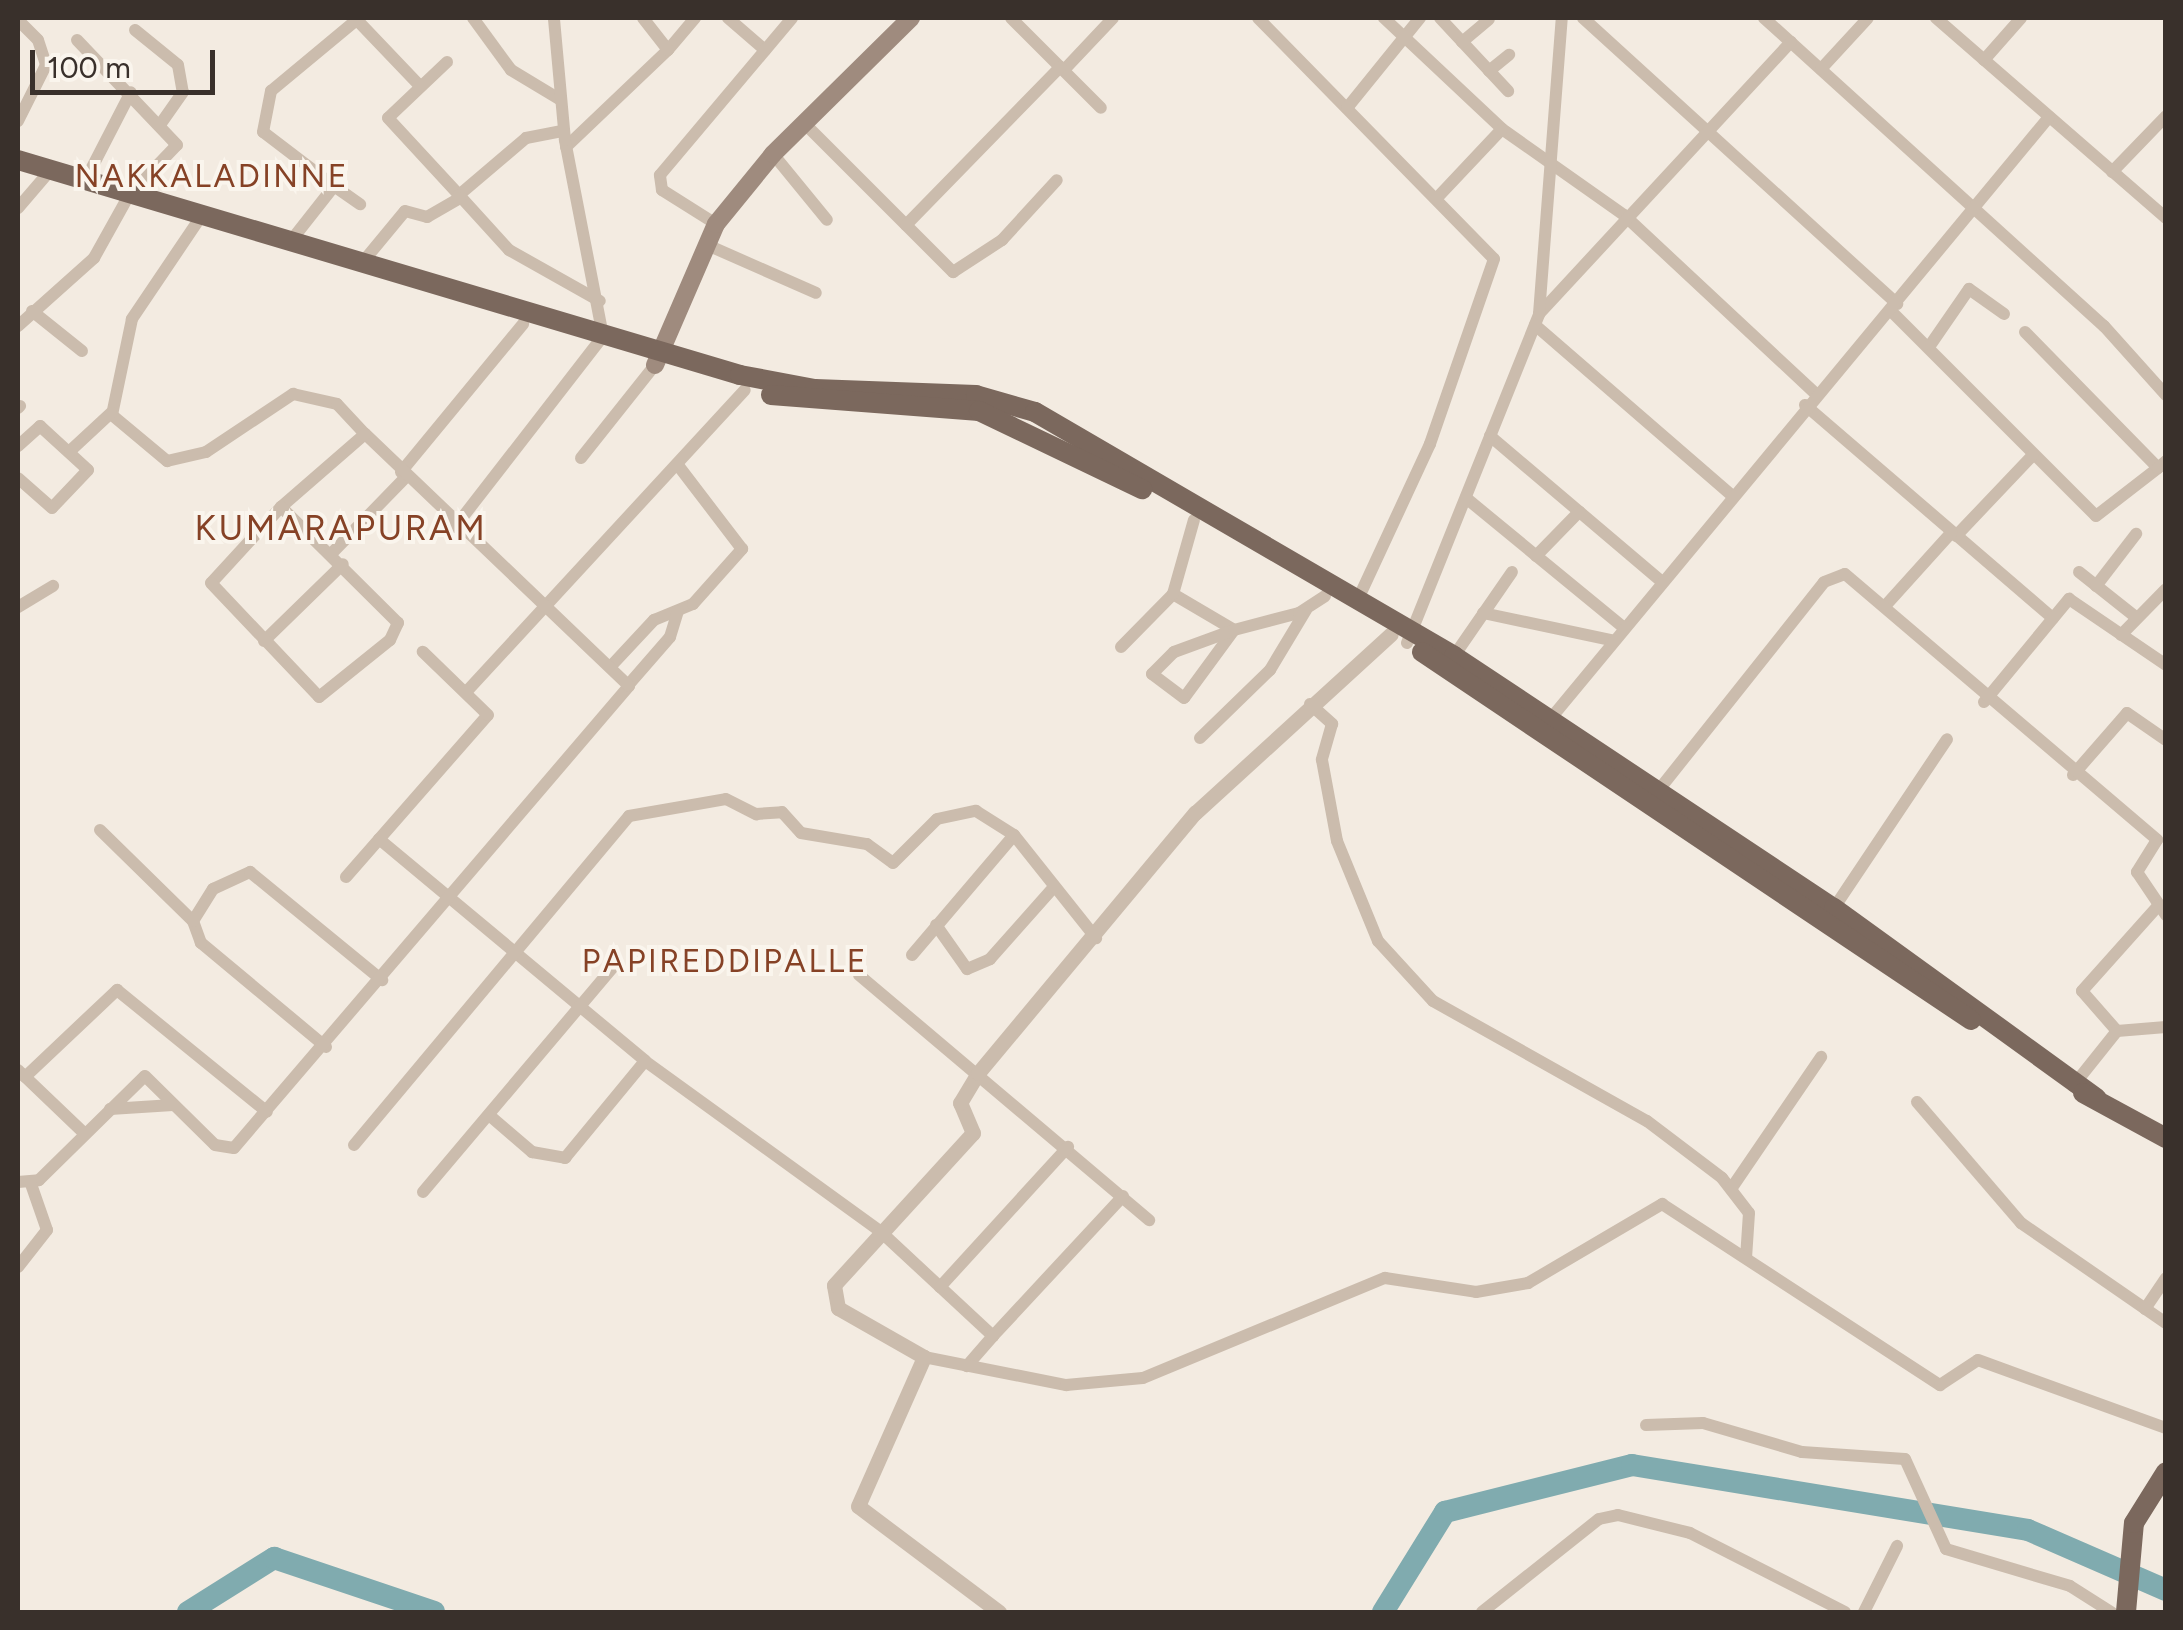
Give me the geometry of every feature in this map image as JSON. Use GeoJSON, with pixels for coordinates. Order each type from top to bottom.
{"type":"FeatureCollection","features":[{"type":"Feature","properties":{"kind":"main road"},"geometry":{"type":"LineString","coordinates":[[658,359],[716,224],[773,154],[912,18]]}},
{"type":"Feature","properties":{"kind":"main road"},"geometry":{"type":"LineString","coordinates":[[18,160],[48,173],[129,195],[523,324],[600,341]]}},
{"type":"Feature","properties":{"kind":"main road"},"geometry":{"type":"LineString","coordinates":[[226,226],[362,263],[745,390],[1010,420],[1403,636],[1654,796],[2096,1098],[2166,1138]]}},
{"type":"Feature","properties":{"kind":"main road"},"geometry":{"type":"LineString","coordinates":[[658,359],[784,385],[941,390],[1020,407],[1357,601],[1403,636],[1454,656],[1546,725]]}},
{"type":"Feature","properties":{"kind":"main road"},"geometry":{"type":"LineString","coordinates":[[1654,796],[1834,908],[2075,1084]]}},
{"type":"Feature","properties":{"kind":"main road"},"geometry":{"type":"LineString","coordinates":[[2126,1612],[2134,1528],[2156,1505],[2166,1472]]}},
{"type":"Feature","properties":{"kind":"street"},"geometry":{"type":"LineString","coordinates":[[360,204],[262,132],[270,91],[358,18],[420,86]]}},
{"type":"Feature","properties":{"kind":"street"},"geometry":{"type":"LineString","coordinates":[[473,18],[511,70],[559,99]]}},
{"type":"Feature","properties":{"kind":"street"},"geometry":{"type":"LineString","coordinates":[[455,527],[600,341],[600,301],[559,99],[554,18]]}},
{"type":"Feature","properties":{"kind":"street"},"geometry":{"type":"LineString","coordinates":[[644,18],[668,50]]}},
{"type":"Feature","properties":{"kind":"street"},"geometry":{"type":"LineString","coordinates":[[566,147],[668,50],[695,18]]}},
{"type":"Feature","properties":{"kind":"street"},"geometry":{"type":"LineString","coordinates":[[728,18],[765,50]]}},
{"type":"Feature","properties":{"kind":"street"},"geometry":{"type":"LineString","coordinates":[[716,224],[658,180],[792,18]]}},
{"type":"Feature","properties":{"kind":"street"},"geometry":{"type":"LineString","coordinates":[[1011,18],[1101,108]]}},
{"type":"Feature","properties":{"kind":"street"},"geometry":{"type":"LineString","coordinates":[[906,225],[1112,18]]}},
{"type":"Feature","properties":{"kind":"street"},"geometry":{"type":"LineString","coordinates":[[1258,18],[1436,199],[1494,264],[1430,444],[1357,601]]}},
{"type":"Feature","properties":{"kind":"street"},"geometry":{"type":"LineString","coordinates":[[1384,18],[1502,129],[1549,155],[1624,215],[1815,393]]}},
{"type":"Feature","properties":{"kind":"street"},"geometry":{"type":"LineString","coordinates":[[1347,108],[1420,18]]}},
{"type":"Feature","properties":{"kind":"street"},"geometry":{"type":"LineString","coordinates":[[1440,18],[1508,92]]}},
{"type":"Feature","properties":{"kind":"street"},"geometry":{"type":"LineString","coordinates":[[1537,320],[1562,18]]}},
{"type":"Feature","properties":{"kind":"street"},"geometry":{"type":"LineString","coordinates":[[1584,18],[1893,307],[2033,455],[2104,518],[2162,464],[2026,332]]}},
{"type":"Feature","properties":{"kind":"street"},"geometry":{"type":"LineString","coordinates":[[1764,18],[1972,208],[2166,395]]}},
{"type":"Feature","properties":{"kind":"street"},"geometry":{"type":"LineString","coordinates":[[1822,69],[1868,18]]}},
{"type":"Feature","properties":{"kind":"street"},"geometry":{"type":"LineString","coordinates":[[1936,18],[2166,218]]}},
{"type":"Feature","properties":{"kind":"street"},"geometry":{"type":"LineString","coordinates":[[1984,60],[2021,18]]}},
{"type":"Feature","properties":{"kind":"street"},"geometry":{"type":"LineString","coordinates":[[1462,42],[1489,19]]}},
{"type":"Feature","properties":{"kind":"street"},"geometry":{"type":"LineString","coordinates":[[18,20],[38,40],[46,66],[18,121]]}},
{"type":"Feature","properties":{"kind":"street"},"geometry":{"type":"LineString","coordinates":[[135,30],[178,65],[182,92],[162,122]]}},
{"type":"Feature","properties":{"kind":"street"},"geometry":{"type":"LineString","coordinates":[[18,326],[94,258],[129,195],[177,145],[162,122],[77,40]]}},
{"type":"Feature","properties":{"kind":"street"},"geometry":{"type":"LineString","coordinates":[[1791,42],[1624,215],[1537,320],[1466,498],[1403,636],[1310,704],[1220,784],[1096,938],[978,1072],[960,1103],[973,1133],[881,1232],[832,1297],[924,1358],[1066,1385],[1143,1378],[1385,1278],[1476,1292],[1528,1283],[1655,1205],[1746,1258],[1940,1385],[1978,1360],[2166,1428]]}},
{"type":"Feature","properties":{"kind":"street"},"geometry":{"type":"LineString","coordinates":[[1489,71],[1509,55]]}},
{"type":"Feature","properties":{"kind":"street"},"geometry":{"type":"LineString","coordinates":[[447,62],[388,118],[459,196],[534,269],[600,301]]}},
{"type":"Feature","properties":{"kind":"street"},"geometry":{"type":"LineString","coordinates":[[84,182],[131,92]]}},
{"type":"Feature","properties":{"kind":"street"},"geometry":{"type":"LineString","coordinates":[[2112,172],[2166,116]]}},
{"type":"Feature","properties":{"kind":"street"},"geometry":{"type":"LineString","coordinates":[[1546,725],[1805,405],[1893,307],[2049,117]]}},
{"type":"Feature","properties":{"kind":"street"},"geometry":{"type":"LineString","coordinates":[[804,123],[956,272],[1002,240],[1057,180]]}},
{"type":"Feature","properties":{"kind":"street"},"geometry":{"type":"LineString","coordinates":[[1436,199],[1502,129]]}},
{"type":"Feature","properties":{"kind":"street"},"geometry":{"type":"LineString","coordinates":[[362,263],[405,210],[427,217],[459,196],[526,138],[564,130]]}},
{"type":"Feature","properties":{"kind":"street"},"geometry":{"type":"LineString","coordinates":[[773,154],[827,220]]}},
{"type":"Feature","properties":{"kind":"street"},"geometry":{"type":"LineString","coordinates":[[18,208],[48,173]]}},
{"type":"Feature","properties":{"kind":"street"},"geometry":{"type":"LineString","coordinates":[[290,242],[334,186]]}},
{"type":"Feature","properties":{"kind":"street"},"geometry":{"type":"LineString","coordinates":[[70,451],[112,413],[132,319],[200,218]]}},
{"type":"Feature","properties":{"kind":"street"},"geometry":{"type":"LineString","coordinates":[[705,244],[816,293]]}},
{"type":"Feature","properties":{"kind":"street"},"geometry":{"type":"LineString","coordinates":[[1931,344],[1969,289],[2004,314]]}},
{"type":"Feature","properties":{"kind":"street"},"geometry":{"type":"LineString","coordinates":[[32,311],[82,351]]}},
{"type":"Feature","properties":{"kind":"street"},"geometry":{"type":"LineString","coordinates":[[1537,320],[1731,495]]}},
{"type":"Feature","properties":{"kind":"street"},"geometry":{"type":"LineString","coordinates":[[332,552],[404,475],[523,324]]}},
{"type":"Feature","properties":{"kind":"street"},"geometry":{"type":"LineString","coordinates":[[582,458],[658,359]]}},
{"type":"Feature","properties":{"kind":"street"},"geometry":{"type":"LineString","coordinates":[[468,690],[540,606],[745,390]]}},
{"type":"Feature","properties":{"kind":"street"},"geometry":{"type":"LineString","coordinates":[[112,413],[167,461],[206,452],[293,394],[337,404],[455,527],[630,682]]}},
{"type":"Feature","properties":{"kind":"street"},"geometry":{"type":"LineString","coordinates":[[1805,405],[2052,618]]}},
{"type":"Feature","properties":{"kind":"street"},"geometry":{"type":"LineString","coordinates":[[18,446],[40,426],[70,451],[87,474],[52,508],[18,478]]}},
{"type":"Feature","properties":{"kind":"street"},"geometry":{"type":"LineString","coordinates":[[281,507],[332,552],[398,622],[390,640],[319,697],[212,583],[281,507],[365,434]]}},
{"type":"Feature","properties":{"kind":"street"},"geometry":{"type":"LineString","coordinates":[[1490,436],[1661,582]]}},
{"type":"Feature","properties":{"kind":"street"},"geometry":{"type":"LineString","coordinates":[[1886,605],[2033,455]]}},
{"type":"Feature","properties":{"kind":"street"},"geometry":{"type":"LineString","coordinates":[[612,665],[646,626],[678,611],[743,543],[677,464]]}},
{"type":"Feature","properties":{"kind":"street"},"geometry":{"type":"LineString","coordinates":[[1466,498],[1623,627]]}},
{"type":"Feature","properties":{"kind":"street"},"geometry":{"type":"LineString","coordinates":[[1536,556],[1578,512]]}},
{"type":"Feature","properties":{"kind":"street"},"geometry":{"type":"LineString","coordinates":[[1121,647],[1173,594],[1194,520]]}},
{"type":"Feature","properties":{"kind":"street"},"geometry":{"type":"LineString","coordinates":[[2096,586],[2136,534]]}},
{"type":"Feature","properties":{"kind":"street"},"geometry":{"type":"LineString","coordinates":[[264,641],[342,564]]}},
{"type":"Feature","properties":{"kind":"street"},"geometry":{"type":"LineString","coordinates":[[1454,656],[1512,572]]}},
{"type":"Feature","properties":{"kind":"street"},"geometry":{"type":"LineString","coordinates":[[2079,572],[2137,618]]}},
{"type":"Feature","properties":{"kind":"street"},"geometry":{"type":"LineString","coordinates":[[1654,796],[1824,582],[1845,574],[1886,605],[1984,702],[2161,844],[2136,867],[2162,910],[2082,991],[2117,1031]]}},
{"type":"Feature","properties":{"kind":"street"},"geometry":{"type":"LineString","coordinates":[[18,608],[53,586]]}},
{"type":"Feature","properties":{"kind":"street"},"geometry":{"type":"LineString","coordinates":[[2121,634],[2166,589]]}},
{"type":"Feature","properties":{"kind":"street"},"geometry":{"type":"LineString","coordinates":[[1173,594],[1234,630]]}},
{"type":"Feature","properties":{"kind":"street"},"geometry":{"type":"LineString","coordinates":[[1234,630],[1185,698],[1152,674],[1184,647],[1234,630],[1306,610],[1325,596]]}},
{"type":"Feature","properties":{"kind":"street"},"geometry":{"type":"LineString","coordinates":[[1984,702],[2072,599],[2166,664]]}},
{"type":"Feature","properties":{"kind":"street"},"geometry":{"type":"LineString","coordinates":[[1200,738],[1270,670],[1306,610]]}},
{"type":"Feature","properties":{"kind":"street"},"geometry":{"type":"LineString","coordinates":[[18,1267],[48,1230],[24,1183],[145,1076],[225,1150],[267,1112],[670,637],[678,611]]}},
{"type":"Feature","properties":{"kind":"street"},"geometry":{"type":"LineString","coordinates":[[1483,613],[1611,640]]}},
{"type":"Feature","properties":{"kind":"street"},"geometry":{"type":"LineString","coordinates":[[346,877],[488,716],[468,690],[422,652]]}},
{"type":"Feature","properties":{"kind":"street"},"geometry":{"type":"LineString","coordinates":[[1310,704],[1332,724],[1322,760],[1337,840],[1378,941],[1432,1001],[1647,1121],[1730,1189],[1749,1213],[1746,1258]]}},
{"type":"Feature","properties":{"kind":"street"},"geometry":{"type":"LineString","coordinates":[[2073,775],[2127,713],[2166,740]]}},
{"type":"Feature","properties":{"kind":"street"},"geometry":{"type":"LineString","coordinates":[[1834,908],[1947,739]]}},
{"type":"Feature","properties":{"kind":"street"},"geometry":{"type":"LineString","coordinates":[[354,1145],[520,954],[611,828],[689,800],[777,810],[800,833],[867,844],[892,862],[925,827],[966,810],[1014,835],[1096,938]]}},
{"type":"Feature","properties":{"kind":"street"},"geometry":{"type":"LineString","coordinates":[[100,830],[193,921],[200,943],[326,1047]]}},
{"type":"Feature","properties":{"kind":"street"},"geometry":{"type":"LineString","coordinates":[[912,955],[1014,835]]}},
{"type":"Feature","properties":{"kind":"street"},"geometry":{"type":"LineString","coordinates":[[379,840],[644,1061],[881,1232],[992,1336]]}},
{"type":"Feature","properties":{"kind":"street"},"geometry":{"type":"LineString","coordinates":[[193,921],[213,889],[250,872],[382,980]]}},
{"type":"Feature","properties":{"kind":"street"},"geometry":{"type":"LineString","coordinates":[[936,925],[968,969],[990,960],[1054,887]]}},
{"type":"Feature","properties":{"kind":"street"},"geometry":{"type":"LineString","coordinates":[[423,1192],[613,967]]}},
{"type":"Feature","properties":{"kind":"street"},"geometry":{"type":"LineString","coordinates":[[859,975],[1068,1147],[1149,1220]]}},
{"type":"Feature","properties":{"kind":"street"},"geometry":{"type":"LineString","coordinates":[[84,1133],[22,1074],[117,990],[267,1112]]}},
{"type":"Feature","properties":{"kind":"street"},"geometry":{"type":"LineString","coordinates":[[2075,1084],[2117,1031],[2166,1027]]}},
{"type":"Feature","properties":{"kind":"street"},"geometry":{"type":"LineString","coordinates":[[1730,1189],[1821,1057]]}},
{"type":"Feature","properties":{"kind":"street"},"geometry":{"type":"LineString","coordinates":[[489,1115],[532,1152],[564,1158],[644,1061]]}},
{"type":"Feature","properties":{"kind":"street"},"geometry":{"type":"LineString","coordinates":[[1918,1102],[2022,1223],[2166,1323]]}},
{"type":"Feature","properties":{"kind":"street"},"geometry":{"type":"LineString","coordinates":[[107,1110],[177,1106]]}},
{"type":"Feature","properties":{"kind":"street"},"geometry":{"type":"LineString","coordinates":[[940,1287],[1068,1147]]}},
{"type":"Feature","properties":{"kind":"street"},"geometry":{"type":"LineString","coordinates":[[967,1366],[1123,1196]]}},
{"type":"Feature","properties":{"kind":"street"},"geometry":{"type":"LineString","coordinates":[[2146,1310],[2166,1278]]}},
{"type":"Feature","properties":{"kind":"street"},"geometry":{"type":"LineString","coordinates":[[924,1358],[856,1502],[999,1612]]}},
{"type":"Feature","properties":{"kind":"street"},"geometry":{"type":"LineString","coordinates":[[1646,1426],[1704,1423],[1802,1452],[1899,1457],[1929,1498],[1950,1552],[2070,1586],[2111,1612]]}},
{"type":"Feature","properties":{"kind":"street"},"geometry":{"type":"LineString","coordinates":[[1482,1612],[1599,1519],[1618,1515],[1690,1533],[1845,1612]]}},
{"type":"Feature","properties":{"kind":"street"},"geometry":{"type":"LineString","coordinates":[[1864,1612],[1897,1546]]}},
{"type":"Feature","properties":{"kind":"waterway"},"geometry":{"type":"LineString","coordinates":[[1383,1612],[1445,1512],[1632,1465],[2028,1530],[2166,1590]]}},
{"type":"Feature","properties":{"kind":"waterway"},"geometry":{"type":"LineString","coordinates":[[188,1612],[274,1558],[434,1612]]}},
{"type":"Feature","properties":{"kind":"district","name":"NAKKALADINNE"},"geometry":{"type":"Point","coordinates":[212,176]}},
{"type":"Feature","properties":{"kind":"district","name":"KUMARAPURAM"},"geometry":{"type":"Point","coordinates":[341,528]}},
{"type":"Feature","properties":{"kind":"district","name":"PAPIREDDIPALLE"},"geometry":{"type":"Point","coordinates":[725,961]}}]}
